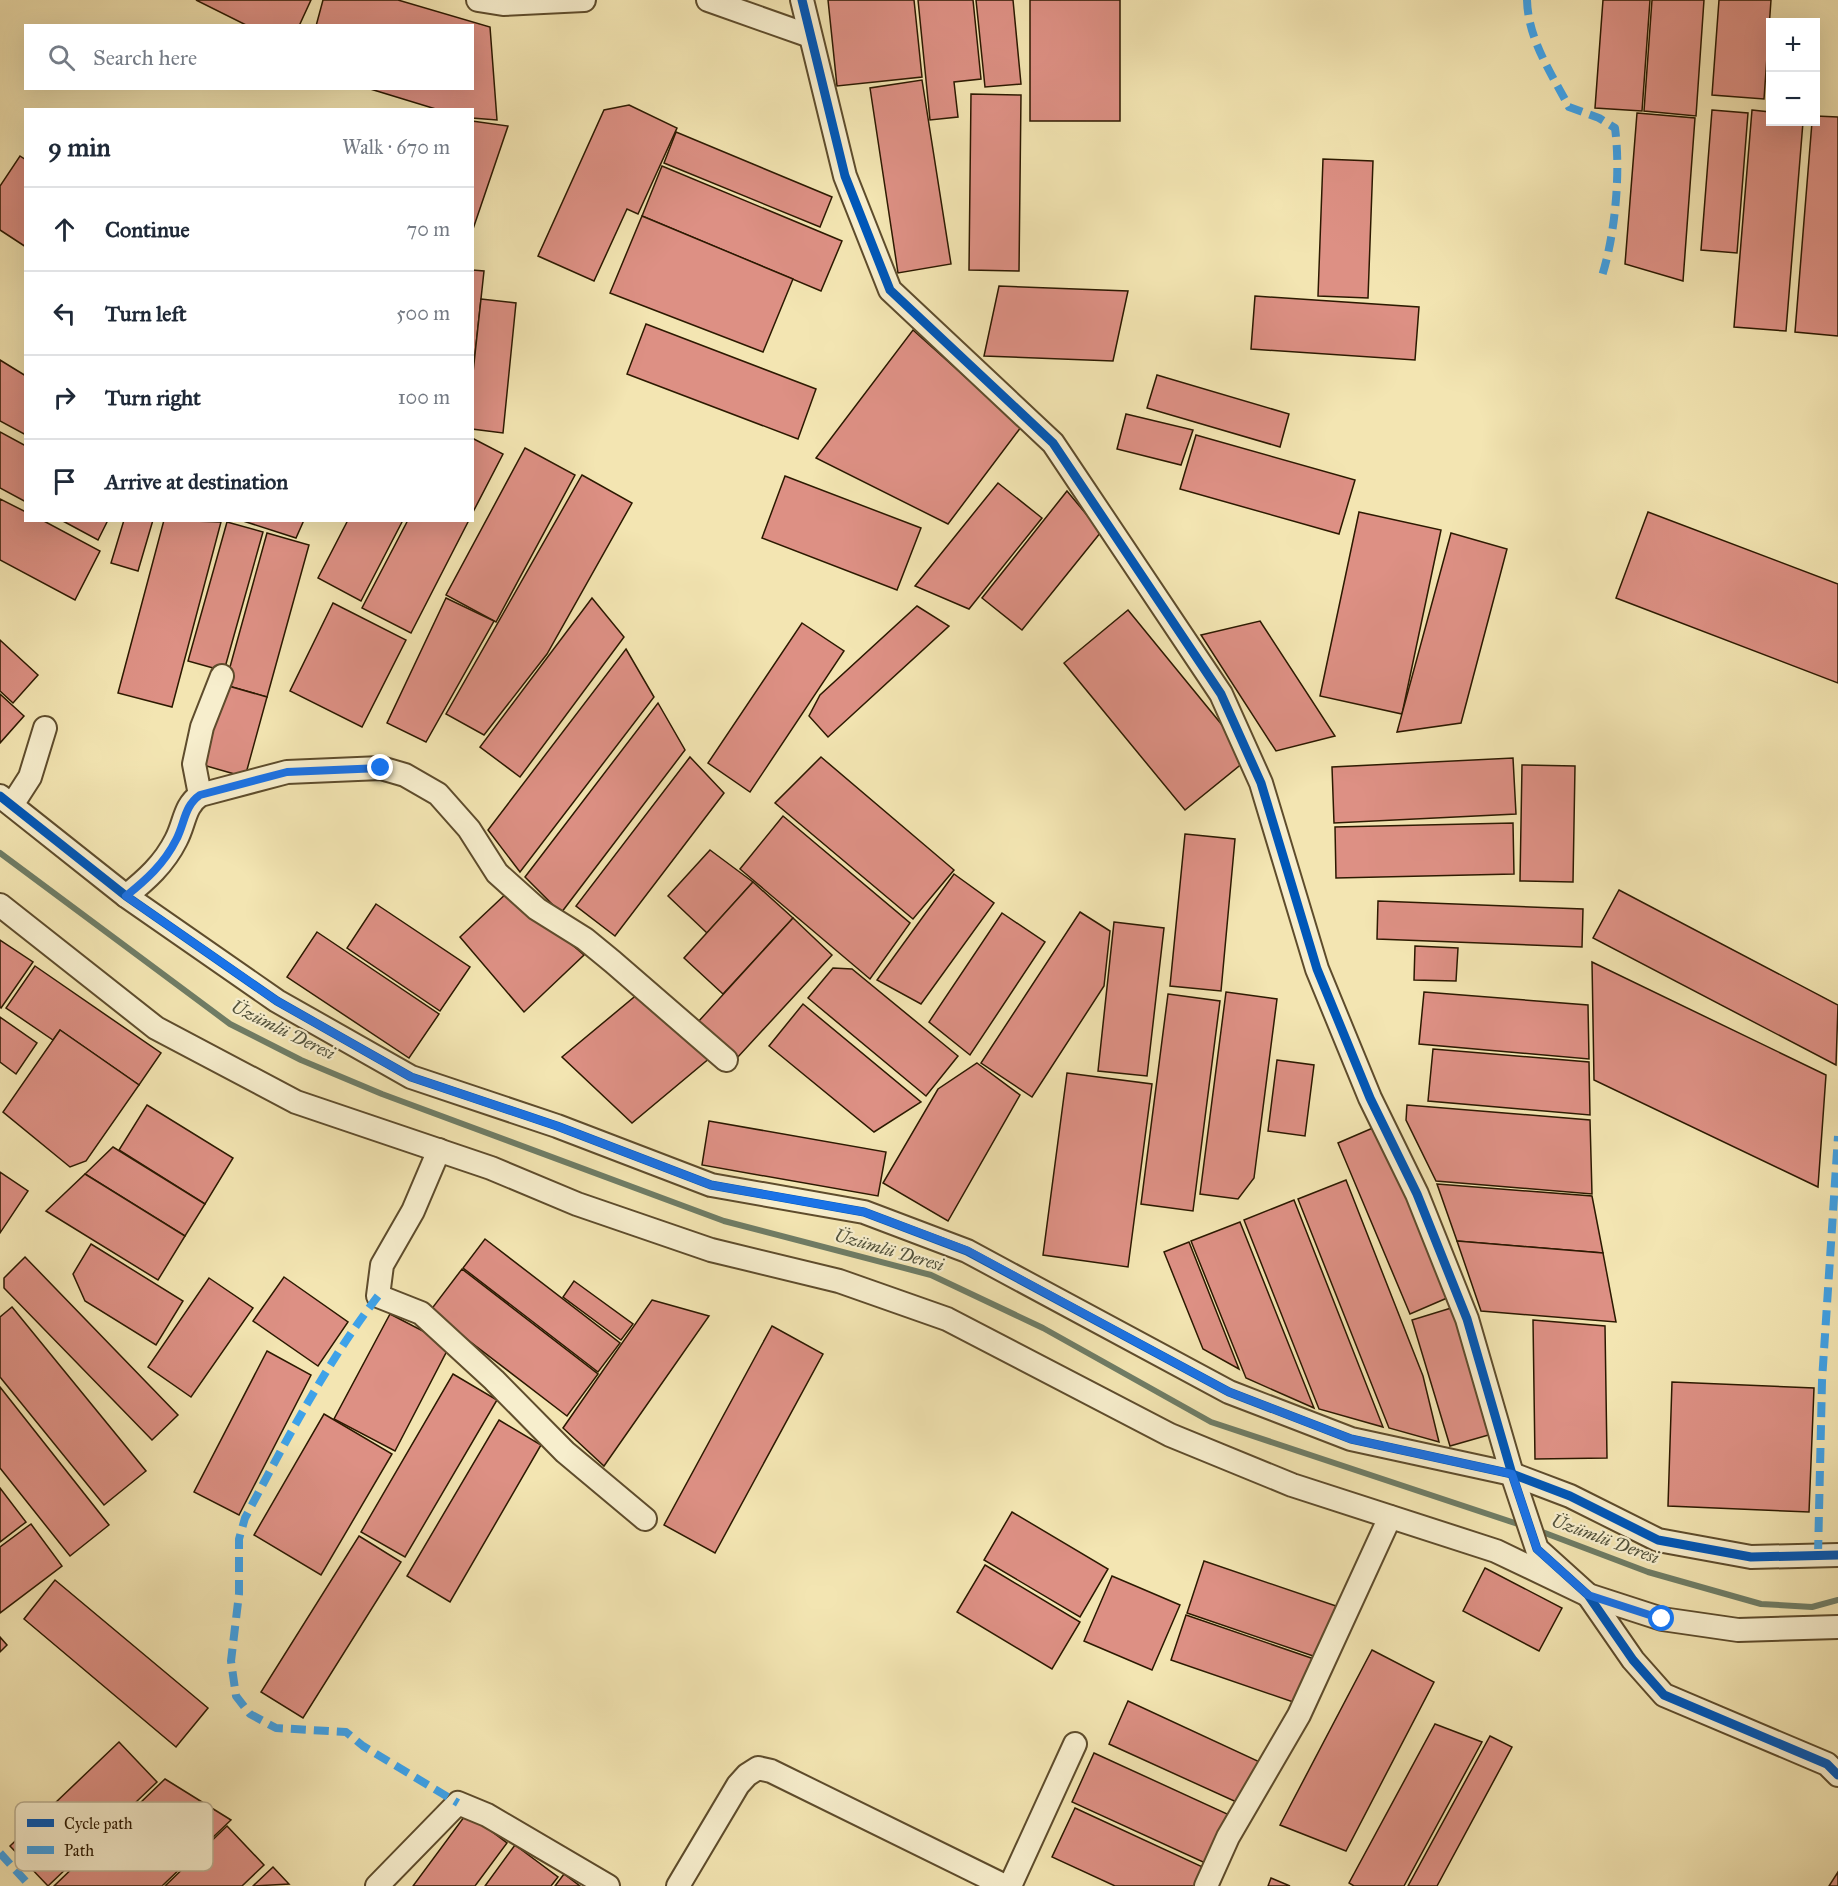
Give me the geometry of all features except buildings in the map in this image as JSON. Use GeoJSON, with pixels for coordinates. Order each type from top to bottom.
{"type":"FeatureCollection","features":[{"type":"Feature","properties":{"kind":"street"},"geometry":{"type":"LineString","coordinates":[[478,0],[503,4],[572,3],[585,0]]}},
{"type":"Feature","properties":{"kind":"street"},"geometry":{"type":"LineString","coordinates":[[708,0],[810,36]]}},
{"type":"Feature","properties":{"kind":"street"},"geometry":{"type":"LineString","coordinates":[[802,0],[845,176],[890,290],[1053,443],[1221,694],[1261,783],[1317,969],[1370,1098],[1417,1194],[1467,1319],[1512,1474],[1537,1549],[1588,1595],[1633,1660],[1664,1695],[1827,1764],[1838,1775]]}},
{"type":"Feature","properties":{"kind":"street"},"geometry":{"type":"LineString","coordinates":[[200,795],[194,764],[202,727],[222,676]]}},
{"type":"Feature","properties":{"kind":"street"},"geometry":{"type":"LineString","coordinates":[[45,728],[30,777],[6,801],[126,896],[277,1001],[411,1077],[557,1126],[711,1185],[864,1212],[968,1251],[1229,1392],[1351,1439],[1512,1474],[1570,1496],[1658,1540],[1751,1557],[1838,1555]]}},
{"type":"Feature","properties":{"kind":"street"},"geometry":{"type":"LineString","coordinates":[[126,896],[152,876],[177,840],[189,802],[200,795],[287,772],[381,768],[405,775],[438,794],[469,829],[497,873],[537,909],[585,939],[726,1060]]}},
{"type":"Feature","properties":{"kind":"street"},"geometry":{"type":"LineString","coordinates":[[0,905],[156,1028],[201,1054],[296,1102],[439,1150],[577,1204],[711,1250],[839,1281],[947,1319],[1170,1435],[1292,1485],[1496,1551],[1588,1595],[1662,1619],[1738,1630],[1838,1628]]}},
{"type":"Feature","properties":{"kind":"street"},"geometry":{"type":"LineString","coordinates":[[439,1150],[413,1211],[382,1265],[378,1296],[421,1313],[494,1380],[565,1452],[645,1520]]}},
{"type":"Feature","properties":{"kind":"street"},"geometry":{"type":"LineString","coordinates":[[1206,1886],[1228,1837],[1299,1715],[1390,1517]]}},
{"type":"Feature","properties":{"kind":"street"},"geometry":{"type":"LineString","coordinates":[[1010,1886],[1075,1744]]}},
{"type":"Feature","properties":{"kind":"street"},"geometry":{"type":"LineString","coordinates":[[678,1886],[738,1785],[747,1774],[758,1768],[771,1771],[852,1809],[1005,1886]]}},
{"type":"Feature","properties":{"kind":"street"},"geometry":{"type":"LineString","coordinates":[[377,1886],[458,1803],[487,1815],[608,1886]]}},
{"type":"Feature","properties":{"kind":"waterway","name":"Üzümlü Deresi"},"geometry":{"type":"LineString","coordinates":[[0,853],[230,1024],[301,1060],[382,1094],[724,1221],[931,1275],[1043,1328],[1211,1422],[1524,1526]]}},
{"type":"Feature","properties":{"kind":"waterway","name":"Üzümlü Deresi"},"geometry":{"type":"LineString","coordinates":[[1537,1530],[1648,1572],[1761,1604],[1812,1607],[1838,1600]]}},
{"type":"Feature","properties":{"kind":"marked path"},"geometry":{"type":"LineString","coordinates":[[1527,0],[1528,14],[1536,42],[1569,107],[1599,118],[1615,128],[1616,205],[1610,244],[1601,279]]}},
{"type":"Feature","properties":{"kind":"marked path"},"geometry":{"type":"LineString","coordinates":[[1818,1555],[1822,1381],[1838,1136]]}},
{"type":"Feature","properties":{"kind":"marked path"},"geometry":{"type":"LineString","coordinates":[[378,1296],[323,1376],[245,1518],[239,1539],[239,1594],[231,1661],[236,1696],[250,1714],[276,1728],[346,1732],[363,1746],[458,1803]]}},
{"type":"Feature","properties":{"kind":"marked path"},"geometry":{"type":"LineString","coordinates":[[0,1853],[15,1870]]}},
{"type":"Feature","properties":{"kind":"marked path"},"geometry":{"type":"LineString","coordinates":[[16,1871],[30,1886]]}},
{"type":"Feature","properties":{"kind":"cycle path"},"geometry":{"type":"LineString","coordinates":[[802,0],[845,176],[890,290],[1053,443],[1221,694],[1261,783],[1317,969],[1370,1098],[1417,1194],[1467,1319],[1512,1474],[1537,1549],[1588,1595],[1633,1660],[1664,1695],[1827,1764],[1838,1775]]}},
{"type":"Feature","properties":{"kind":"cycle path"},"geometry":{"type":"LineString","coordinates":[[0,796],[126,896],[277,1001],[411,1077],[557,1126],[711,1185],[864,1212],[967,1251],[1229,1392],[1351,1439],[1512,1474],[1570,1496],[1658,1540],[1751,1557],[1838,1555]]}},
{"type":"Feature","properties":{"kind":"route"},"geometry":{"type":"LineString","coordinates":[[381,768],[287,772],[200,795],[189,802],[177,840],[152,876],[126,896],[277,1001],[411,1077],[557,1126],[711,1185],[864,1212],[968,1251],[1229,1392],[1351,1439],[1512,1474],[1537,1549],[1588,1595],[1662,1619]]}}]}
